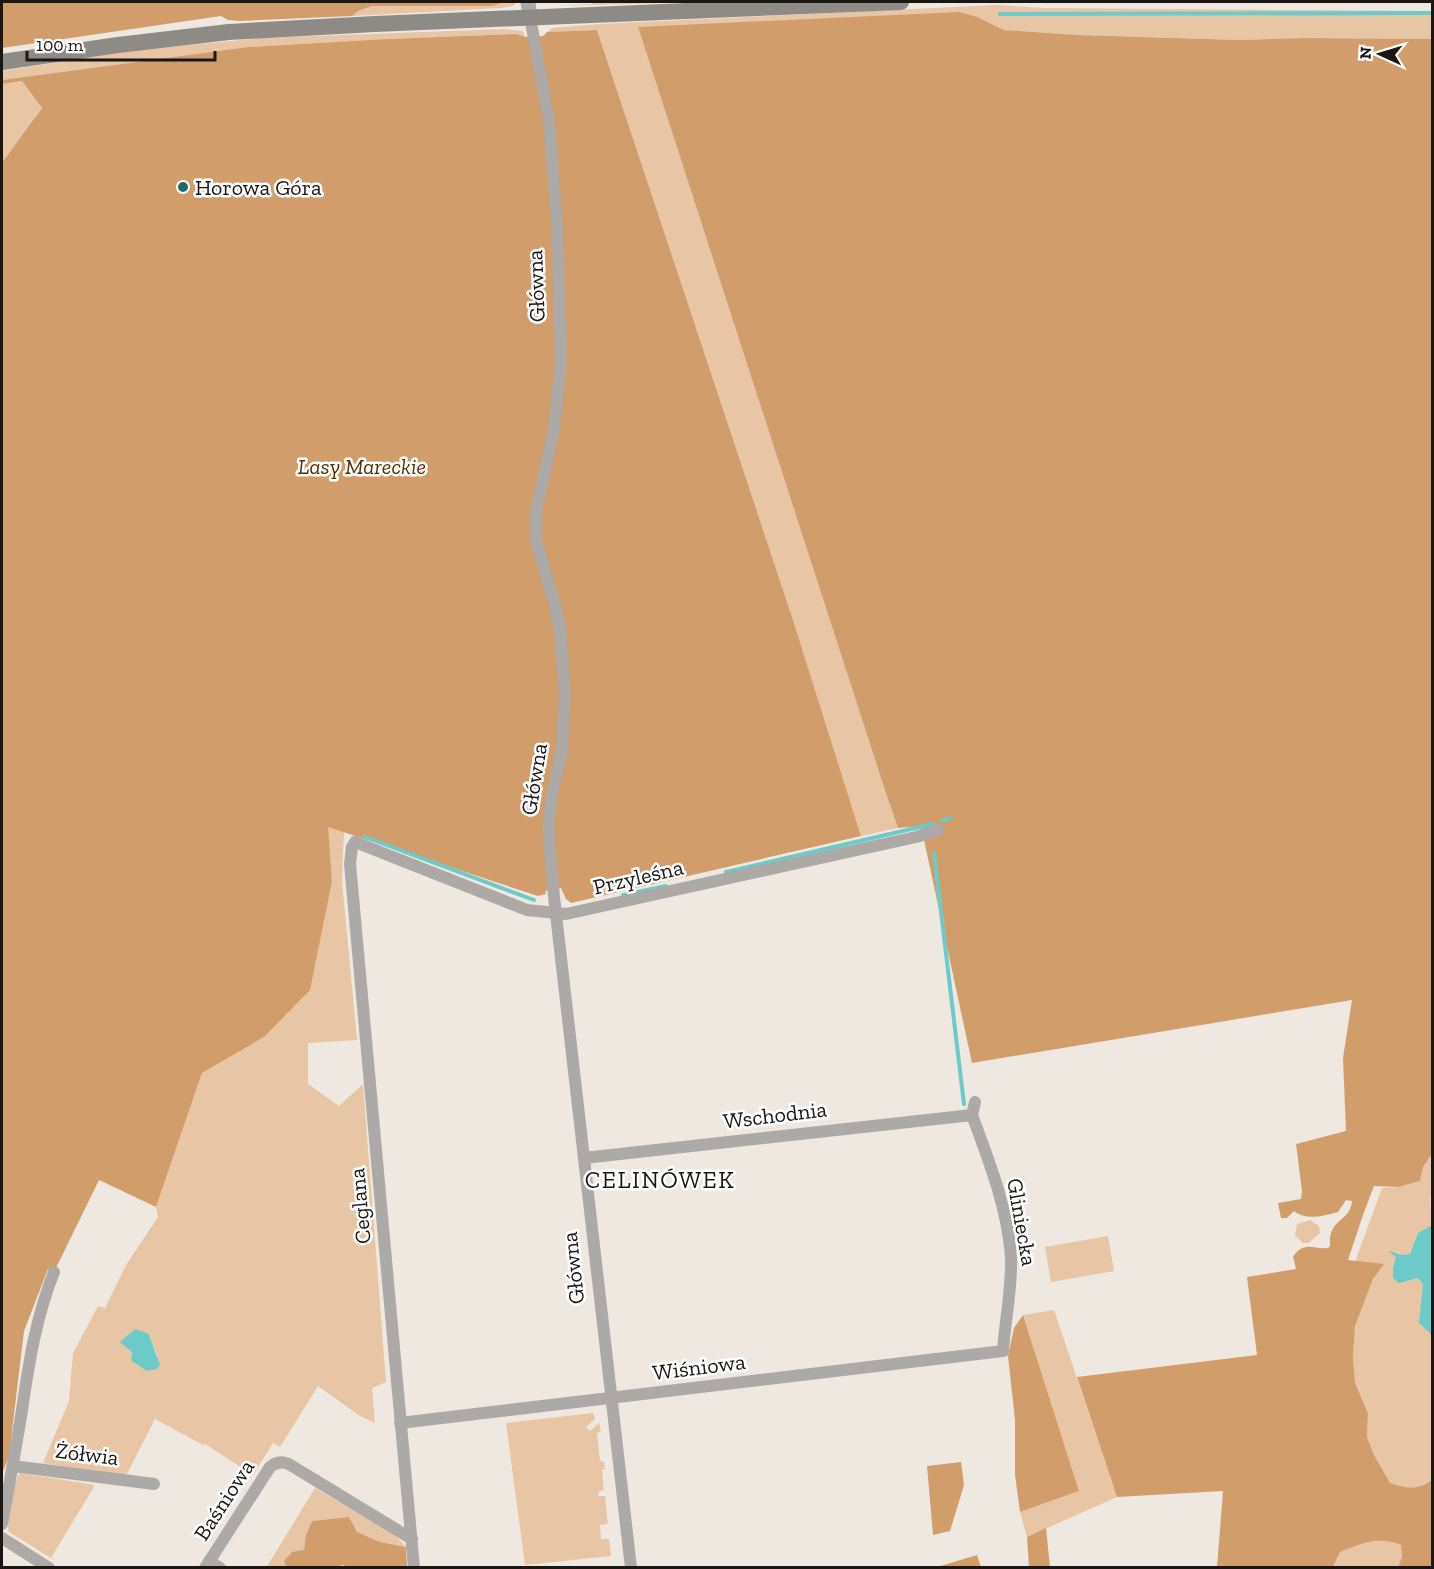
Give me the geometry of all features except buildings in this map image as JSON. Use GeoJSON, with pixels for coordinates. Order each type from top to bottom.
{"type":"FeatureCollection","features":[{"type":"Feature","properties":{"kind":"main road"},"geometry":{"type":"LineString","coordinates":[[2,62],[229,32],[529,10],[901,2]]}},
{"type":"Feature","properties":{"kind":"street","name":"Główna"},"geometry":{"type":"LineString","coordinates":[[529,10],[549,121],[557,225],[561,364],[553,434],[536,511],[536,540],[560,630],[565,694],[562,750],[552,795],[549,838],[631,1568]]}},
{"type":"Feature","properties":{"kind":"street","name":"Przyleśna"},"geometry":{"type":"LineString","coordinates":[[355,843],[527,910],[566,914],[896,842],[938,830]]}},
{"type":"Feature","properties":{"kind":"street","name":"Ceglana"},"geometry":{"type":"LineString","coordinates":[[355,843],[352,847],[350,864],[414,1568]]}},
{"type":"Feature","properties":{"kind":"street","name":"Wschodnia"},"geometry":{"type":"LineString","coordinates":[[584,1158],[973,1109]]}},
{"type":"Feature","properties":{"kind":"street","name":"Gliniecka"},"geometry":{"type":"LineString","coordinates":[[973,1109],[999,1191],[1011,1258],[1010,1292],[1003,1351]]}},
{"type":"Feature","properties":{"kind":"street"},"geometry":{"type":"LineString","coordinates":[[2,1524],[14,1466],[32,1346],[42,1301],[54,1272]]}},
{"type":"Feature","properties":{"kind":"street","name":"Wiśniowa"},"geometry":{"type":"LineString","coordinates":[[400,1423],[1003,1351]]}},
{"type":"Feature","properties":{"kind":"street","name":"Baśniowa"},"geometry":{"type":"LineString","coordinates":[[211,1565],[270,1467],[282,1462],[412,1539]]}},
{"type":"Feature","properties":{"kind":"street","name":"Żółwia"},"geometry":{"type":"LineString","coordinates":[[14,1466],[154,1484]]}},
{"type":"Feature","properties":{"kind":"street"},"geometry":{"type":"LineString","coordinates":[[2,1538],[49,1568]]}},
{"type":"Feature","properties":{"kind":"shaded area"},"geometry":{"type":"Polygon","coordinates":[[[505,2],[517,2],[513,6],[501,8],[352,16],[372,6],[492,6],[505,2]]]}},
{"type":"Feature","properties":{"kind":"shaded area"},"geometry":{"type":"Polygon","coordinates":[[[592,2],[703,2],[556,6],[592,4],[592,2]]]}},
{"type":"Feature","properties":{"kind":"shaded area"},"geometry":{"type":"Polygon","coordinates":[[[996,5],[1045,8],[1432,11],[1432,39],[1240,40],[1077,35],[1004,30],[977,17],[638,27],[898,828],[861,836],[793,620],[597,30],[547,32],[552,28],[600,24],[996,5]]]}},
{"type":"Feature","properties":{"kind":"shaded area"},"geometry":{"type":"Polygon","coordinates":[[[503,29],[523,31],[525,37],[517,34],[248,47],[2,80],[2,71],[130,51],[262,38],[503,29]]]}},
{"type":"Feature","properties":{"kind":"shaded area"},"geometry":{"type":"Polygon","coordinates":[[[22,81],[42,108],[35,117],[2,260],[2,84],[22,81]]]}},
{"type":"Feature","properties":{"kind":"shaded area"},"geometry":{"type":"Polygon","coordinates":[[[327,826],[344,832],[342,881],[357,1040],[308,1043],[308,1084],[339,1106],[363,1084],[386,1382],[372,1388],[375,1423],[360,1416],[318,1386],[280,1447],[273,1443],[253,1475],[205,1444],[155,1419],[126,1476],[43,1463],[69,1401],[73,1353],[98,1306],[105,1308],[126,1265],[158,1217],[156,1207],[202,1073],[264,1037],[332,881],[327,826]],[[149,1334],[132,1352],[131,1360],[158,1357],[149,1334]]]}},
{"type":"Feature","properties":{"kind":"shaded area"},"geometry":{"type":"Polygon","coordinates":[[[1432,1154],[1432,1196],[1430,1198],[1432,1225],[1418,1233],[1410,1254],[1404,1255],[1394,1251],[1411,1262],[1432,1233],[1432,1480],[1422,1486],[1407,1488],[1390,1484],[1367,1437],[1368,1413],[1355,1383],[1353,1357],[1355,1326],[1373,1279],[1383,1265],[1355,1262],[1382,1188],[1398,1187],[1420,1181],[1423,1167],[1432,1154]]]}},
{"type":"Feature","properties":{"kind":"shaded area"},"geometry":{"type":"Polygon","coordinates":[[[1310,1220],[1319,1226],[1320,1233],[1309,1243],[1303,1243],[1295,1236],[1297,1224],[1310,1220]]]}},
{"type":"Feature","properties":{"kind":"shaded area"},"geometry":{"type":"Polygon","coordinates":[[[1108,1236],[1114,1271],[1051,1282],[1045,1247],[1108,1236]]]}},
{"type":"Feature","properties":{"kind":"shaded area"},"geometry":{"type":"Polygon","coordinates":[[[1054,1310],[1117,1497],[1027,1537],[1020,1512],[1079,1491],[1023,1315],[1054,1310]]]}},
{"type":"Feature","properties":{"kind":"shaded area"},"geometry":{"type":"Polygon","coordinates":[[[593,1413],[595,1419],[586,1427],[590,1431],[599,1423],[601,1431],[597,1433],[600,1461],[604,1462],[605,1469],[602,1470],[604,1490],[598,1492],[599,1496],[605,1496],[608,1524],[600,1525],[601,1539],[609,1539],[611,1556],[525,1565],[506,1423],[593,1413]]]}},
{"type":"Feature","properties":{"kind":"shaded area"},"geometry":{"type":"Polygon","coordinates":[[[20,1473],[95,1485],[51,1558],[9,1532],[10,1502],[20,1473]]]}},
{"type":"Feature","properties":{"kind":"shaded area"},"geometry":{"type":"Polygon","coordinates":[[[315,1488],[394,1534],[406,1547],[380,1542],[357,1532],[349,1517],[312,1521],[306,1535],[304,1550],[284,1561],[286,1567],[266,1568],[315,1488]]]}},
{"type":"Feature","properties":{"kind":"shaded area"},"geometry":{"type":"Polygon","coordinates":[[[1388,1540],[1401,1545],[1402,1557],[1398,1567],[1333,1568],[1340,1552],[1361,1543],[1388,1540]]]}},
{"type":"Feature","properties":{"kind":"green space"},"geometry":{"type":"Polygon","coordinates":[[[2,2],[505,2],[492,6],[372,6],[352,16],[239,21],[228,20],[221,16],[2,48],[2,2]]]}},
{"type":"Feature","properties":{"kind":"green space"},"geometry":{"type":"Polygon","coordinates":[[[959,12],[977,17],[1004,30],[1077,35],[1240,40],[1432,39],[1432,1154],[1423,1167],[1420,1181],[1398,1187],[1374,1186],[1348,1260],[1384,1264],[1373,1279],[1355,1326],[1353,1357],[1355,1383],[1368,1413],[1367,1437],[1390,1483],[1412,1488],[1422,1486],[1432,1480],[1432,1567],[1398,1567],[1402,1557],[1401,1545],[1378,1541],[1363,1543],[1340,1552],[1333,1567],[1217,1567],[1223,1491],[1117,1497],[1077,1377],[1257,1355],[1247,1277],[1296,1269],[1293,1257],[1301,1249],[1305,1247],[1328,1248],[1332,1230],[1347,1213],[1352,1201],[1346,1200],[1338,1212],[1310,1217],[1294,1211],[1287,1218],[1281,1218],[1278,1203],[1301,1199],[1296,1144],[1346,1131],[1343,1058],[1352,1000],[972,1063],[921,826],[898,828],[638,27],[959,12]]]}},
{"type":"Feature","properties":{"kind":"green space","name":"Lasy Mareckie"},"geometry":{"type":"Polygon","coordinates":[[[597,30],[793,620],[861,836],[571,903],[566,899],[561,888],[545,891],[546,894],[538,896],[328,827],[332,881],[310,990],[264,1037],[202,1073],[156,1207],[99,1180],[54,1272],[48,1269],[24,1331],[9,1456],[2,1474],[2,163],[42,108],[22,81],[2,84],[2,80],[248,47],[517,34],[526,37],[543,36],[547,32],[597,30]]]}},
{"type":"Feature","properties":{"kind":"green space"},"geometry":{"type":"Polygon","coordinates":[[[1023,1315],[1079,1491],[1020,1512],[1015,1475],[1015,1420],[1008,1356],[1014,1328],[1023,1315]]]}},
{"type":"Feature","properties":{"kind":"green space"},"geometry":{"type":"Polygon","coordinates":[[[961,1462],[964,1485],[950,1531],[933,1535],[927,1466],[961,1462]]]}},
{"type":"Feature","properties":{"kind":"green space"},"geometry":{"type":"Polygon","coordinates":[[[349,1517],[357,1532],[380,1542],[406,1547],[407,1567],[345,1568],[344,1565],[327,1568],[286,1567],[284,1561],[292,1552],[304,1550],[306,1535],[312,1521],[349,1517]]]}},
{"type":"Feature","properties":{"kind":"green space"},"geometry":{"type":"Polygon","coordinates":[[[1046,1528],[1050,1567],[1029,1567],[1027,1537],[1046,1528]]]}},
{"type":"Feature","properties":{"kind":"green space"},"geometry":{"type":"Polygon","coordinates":[[[977,1555],[981,1567],[937,1567],[977,1555]]]}},
{"type":"Feature","properties":{"kind":"water"},"geometry":{"type":"Polygon","coordinates":[[[1432,1225],[1432,1338],[1419,1323],[1423,1284],[1418,1278],[1399,1283],[1393,1278],[1396,1257],[1388,1251],[1404,1255],[1410,1254],[1418,1233],[1432,1225]]]}},
{"type":"Feature","properties":{"kind":"water"},"geometry":{"type":"Polygon","coordinates":[[[135,1329],[149,1334],[160,1365],[157,1369],[147,1371],[131,1360],[132,1352],[120,1342],[135,1329]]]}},
{"type":"Feature","properties":{"kind":"waterway"},"geometry":{"type":"LineString","coordinates":[[1000,14],[1432,13]]}},
{"type":"Feature","properties":{"kind":"waterway"},"geometry":{"type":"LineString","coordinates":[[942,821],[950,818]]}},
{"type":"Feature","properties":{"kind":"waterway"},"geometry":{"type":"LineString","coordinates":[[726,872],[933,824]]}},
{"type":"Feature","properties":{"kind":"waterway"},"geometry":{"type":"LineString","coordinates":[[365,837],[534,900]]}},
{"type":"Feature","properties":{"kind":"waterway"},"geometry":{"type":"LineString","coordinates":[[934,853],[964,1104]]}},
{"type":"Feature","properties":{"kind":"waterway"},"geometry":{"type":"LineString","coordinates":[[623,895],[666,886]]}},
{"type":"Feature","properties":{"kind":"place","name":"Horowa Góra"},"geometry":{"type":"Point","coordinates":[183,187]}},
{"type":"Feature","properties":{"kind":"district","name":"CELINÓWEK"},"geometry":{"type":"Point","coordinates":[660,1179]}}]}
